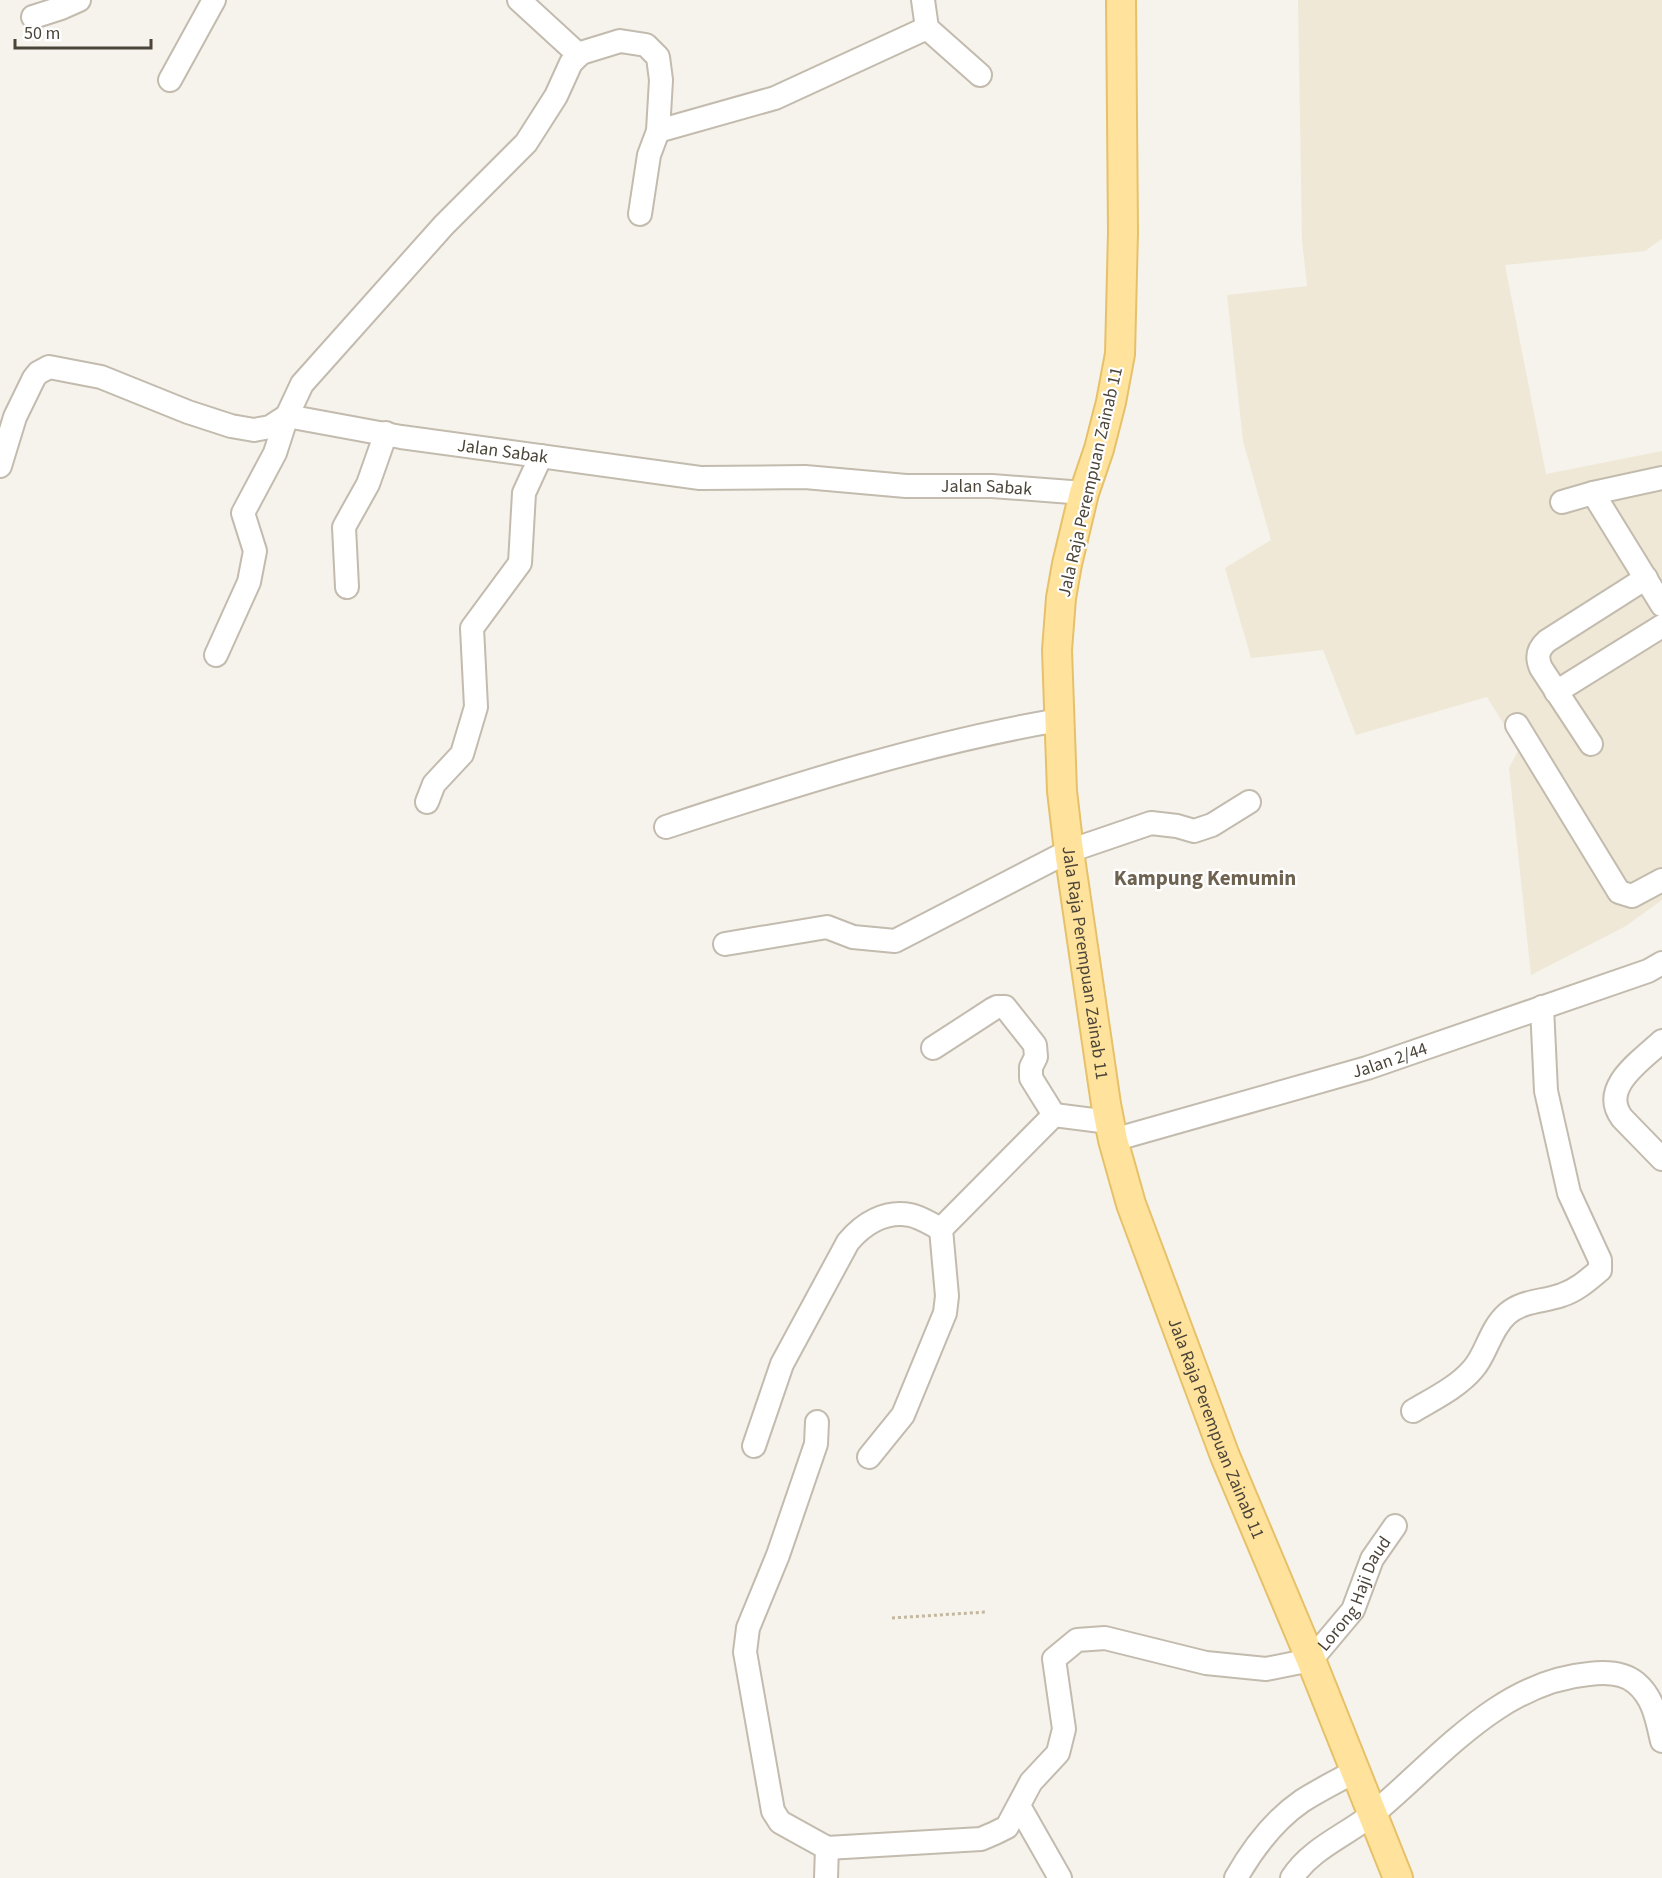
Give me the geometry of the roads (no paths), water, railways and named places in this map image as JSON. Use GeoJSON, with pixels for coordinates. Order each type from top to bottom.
{"type":"FeatureCollection","features":[{"type":"Feature","properties":{"kind":"main road","name":"Jala Raja Perempuan Zainab 11"},"geometry":{"type":"LineString","coordinates":[[1121,0],[1123,232],[1120,354],[1111,402],[1099,449],[1084,493],[1067,564],[1061,598],[1057,650],[1062,791],[1069,851],[1111,1131],[1131,1204],[1225,1456],[1311,1660],[1398,1878]]}},
{"type":"Feature","properties":{"kind":"street"},"geometry":{"type":"LineString","coordinates":[[33,17],[78,0]]}},
{"type":"Feature","properties":{"kind":"street"},"geometry":{"type":"LineString","coordinates":[[170,80],[214,0]]}},
{"type":"Feature","properties":{"kind":"street"},"geometry":{"type":"LineString","coordinates":[[519,0],[579,55]]}},
{"type":"Feature","properties":{"kind":"street"},"geometry":{"type":"LineString","coordinates":[[923,0],[927,28],[980,75]]}},
{"type":"Feature","properties":{"kind":"street"},"geometry":{"type":"LineString","coordinates":[[658,131],[775,98],[927,28]]}},
{"type":"Feature","properties":{"kind":"street"},"geometry":{"type":"LineString","coordinates":[[216,655],[249,582],[255,551],[243,513],[274,453],[286,416],[302,384],[444,225],[526,143],[556,96],[571,63],[579,55],[620,40],[646,45],[658,57],[661,80],[658,131],[649,155],[640,214]]}},
{"type":"Feature","properties":{"kind":"street"},"geometry":{"type":"LineString","coordinates":[[0,466],[8,417],[38,373],[49,368],[101,376],[188,412],[231,426],[254,430],[270,427],[286,416]]}},
{"type":"Feature","properties":{"kind":"street","name":"Jalan Sabak"},"geometry":{"type":"LineString","coordinates":[[286,416],[401,437],[700,478],[805,477],[906,486],[992,486],[1084,493]]}},
{"type":"Feature","properties":{"kind":"street"},"geometry":{"type":"LineString","coordinates":[[347,587],[344,526],[368,484],[386,433]]}},
{"type":"Feature","properties":{"kind":"street"},"geometry":{"type":"LineString","coordinates":[[427,802],[434,784],[462,754],[476,707],[472,628],[520,562],[524,493],[541,456]]}},
{"type":"Feature","properties":{"kind":"street"},"geometry":{"type":"LineString","coordinates":[[1562,502],[1662,478]]}},
{"type":"Feature","properties":{"kind":"street"},"geometry":{"type":"LineString","coordinates":[[1591,744],[1538,661],[1541,646],[1657,593],[1593,493]]}},
{"type":"Feature","properties":{"kind":"street"},"geometry":{"type":"LineString","coordinates":[[1556,692],[1662,626]]}},
{"type":"Feature","properties":{"kind":"street"},"geometry":{"type":"LineString","coordinates":[[666,827],[771,792],[887,760],[1011,728],[1059,720]]}},
{"type":"Feature","properties":{"kind":"street"},"geometry":{"type":"LineString","coordinates":[[1518,725],[1618,892],[1632,896],[1662,880]]}},
{"type":"Feature","properties":{"kind":"street"},"geometry":{"type":"LineString","coordinates":[[725,944],[827,927],[853,937],[895,940],[1069,851],[1151,824],[1177,826],[1194,831],[1212,825],[1249,801]]}},
{"type":"Feature","properties":{"kind":"street","name":"Jalan 2/44"},"geometry":{"type":"LineString","coordinates":[[1111,1131],[1367,1068],[1648,971],[1662,963]]}},
{"type":"Feature","properties":{"kind":"street"},"geometry":{"type":"LineString","coordinates":[[933,1048],[997,1006],[1005,1008],[1035,1046],[1036,1057],[1031,1067],[1031,1078],[1054,1115],[1111,1131]]}},
{"type":"Feature","properties":{"kind":"street"},"geometry":{"type":"LineString","coordinates":[[1413,1411],[1455,1385],[1474,1368],[1505,1315],[1516,1307],[1532,1301],[1562,1295],[1582,1285],[1600,1270],[1600,1260],[1569,1193],[1546,1091],[1542,1007]]}},
{"type":"Feature","properties":{"kind":"street"},"geometry":{"type":"LineString","coordinates":[[1662,1041],[1623,1079],[1615,1094],[1614,1103],[1622,1118],[1662,1159]]}},
{"type":"Feature","properties":{"kind":"street"},"geometry":{"type":"LineString","coordinates":[[869,1456],[903,1414],[945,1313],[947,1296],[941,1229],[1054,1115]]}},
{"type":"Feature","properties":{"kind":"street"},"geometry":{"type":"LineString","coordinates":[[754,1446],[782,1364],[848,1242],[859,1228],[880,1217],[898,1214],[912,1215],[941,1229]]}},
{"type":"Feature","properties":{"kind":"street"},"geometry":{"type":"LineString","coordinates":[[817,1422],[816,1444],[778,1555],[748,1629],[745,1652],[773,1811],[780,1822],[827,1848],[981,1839],[1007,1827],[1031,1782],[1058,1753],[1064,1729],[1054,1659],[1077,1640],[1105,1638],[1206,1663],[1266,1669],[1311,1660]]}},
{"type":"Feature","properties":{"kind":"street","name":"Lorong Haji Daud"},"geometry":{"type":"LineString","coordinates":[[1311,1660],[1353,1611],[1372,1559],[1395,1526]]}},
{"type":"Feature","properties":{"kind":"street"},"geometry":{"type":"LineString","coordinates":[[1292,1878],[1315,1853],[1372,1815],[1487,1714],[1530,1689],[1560,1678],[1603,1672],[1619,1674],[1635,1682],[1653,1705],[1662,1741]]}},
{"type":"Feature","properties":{"kind":"street"},"geometry":{"type":"LineString","coordinates":[[1236,1878],[1273,1825],[1302,1801],[1355,1771]]}},
{"type":"Feature","properties":{"kind":"street"},"geometry":{"type":"LineString","coordinates":[[1019,1806],[1060,1878]]}},
{"type":"Feature","properties":{"kind":"street"},"geometry":{"type":"LineString","coordinates":[[826,1878],[827,1848]]}},
{"type":"Feature","properties":{"kind":"district","name":"Kampung Kemumin"},"geometry":{"type":"Point","coordinates":[1205,878]}}]}
